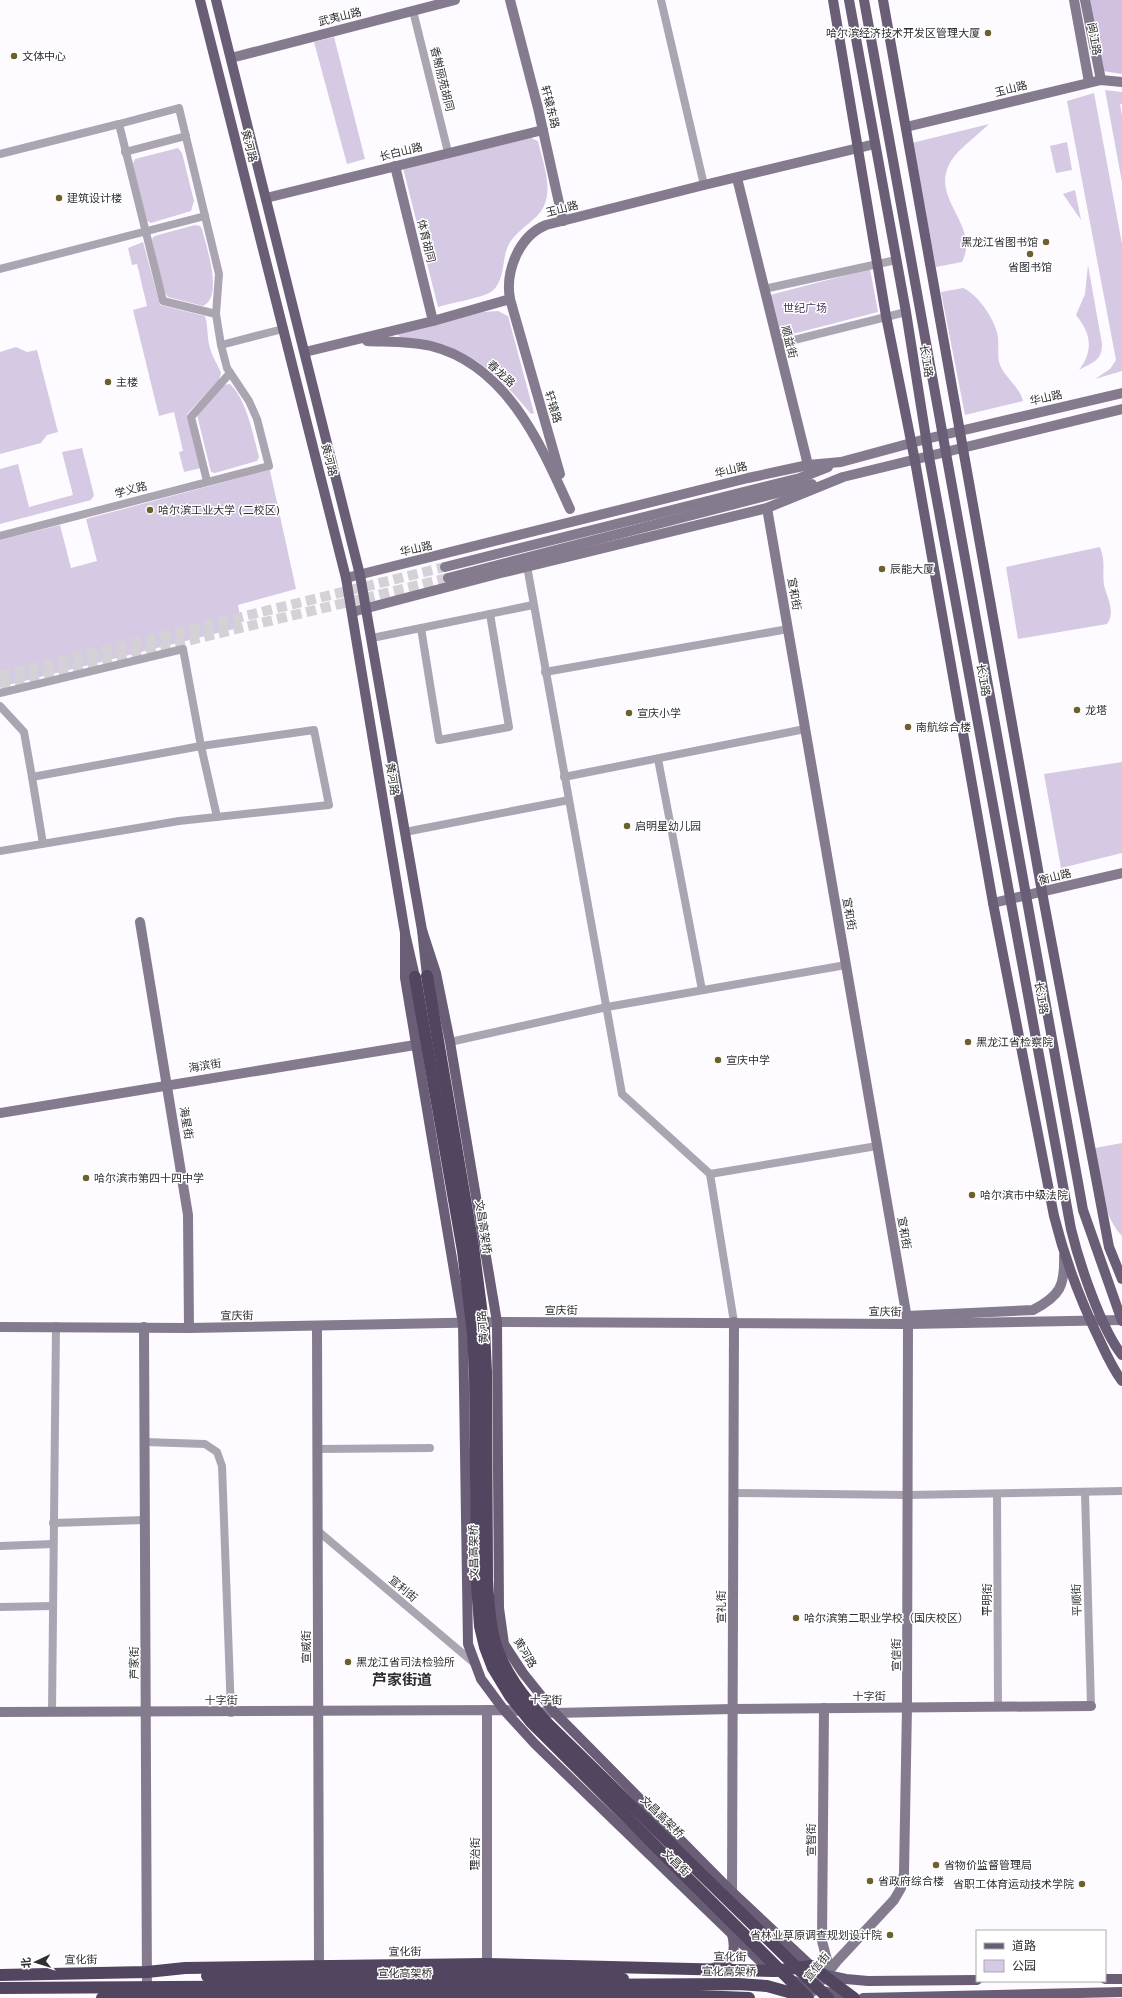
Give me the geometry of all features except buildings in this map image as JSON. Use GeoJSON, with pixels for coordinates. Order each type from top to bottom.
{"type":"FeatureCollection","features":[{"type":"Feature","properties":{"kind":"highway","name":"文昌高架桥"},"geometry":{"type":"LineString","coordinates":[[421,976],[472,1319],[475,1374],[477,1585],[480,1626],[485,1647],[502,1684],[530,1722],[809,1996]]}},
{"type":"Feature","properties":{"kind":"highway","name":"文昌高架桥"},"geometry":{"type":"LineString","coordinates":[[421,976],[473,1246],[484,1330],[486,1372],[487,1580],[489,1610],[493,1636],[499,1653],[524,1696],[544,1720],[828,1998]]}},
{"type":"Feature","properties":{"kind":"highway","name":"宣化街"},"geometry":{"type":"LineString","coordinates":[[0,1975],[147,1972],[185,1968],[487,1964],[774,1971],[811,1966]]}},
{"type":"Feature","properties":{"kind":"highway"},"geometry":{"type":"LineString","coordinates":[[811,1966],[827,1974],[854,1998]]}},
{"type":"Feature","properties":{"kind":"highway"},"geometry":{"type":"LineString","coordinates":[[147,1972],[240,1976],[598,1976],[674,1990]]}},
{"type":"Feature","properties":{"kind":"highway","name":"宣化高架桥"},"geometry":{"type":"LineString","coordinates":[[102,1998],[674,1990],[738,1984],[767,1986],[809,1996]]}},
{"type":"Feature","properties":{"kind":"highway","name":"宣化高架桥"},"geometry":{"type":"LineString","coordinates":[[0,1988],[674,1990],[749,1998]]}},
{"type":"Feature","properties":{"kind":"highway"},"geometry":{"type":"LineString","coordinates":[[655,1998],[674,1990]]}},
{"type":"Feature","properties":{"kind":"main road","name":"黄河路"},"geometry":{"type":"LineString","coordinates":[[200,0],[346,578],[405,933],[405,978],[415,1045],[463,1324],[468,1644],[474,1663],[490,1693],[504,1710]]}},
{"type":"Feature","properties":{"kind":"main road","name":"黄河路"},"geometry":{"type":"LineString","coordinates":[[216,0],[360,575],[367,608],[422,930],[436,974],[450,1042],[496,1322],[499,1608],[504,1644],[523,1673],[555,1713]]}},
{"type":"Feature","properties":{"kind":"main road"},"geometry":{"type":"LineString","coordinates":[[832,0],[886,316],[915,461],[993,903],[1054,1216],[1064,1254],[1089,1320],[1113,1367],[1122,1381]]}},
{"type":"Feature","properties":{"kind":"main road","name":"长江路"},"geometry":{"type":"LineString","coordinates":[[849,0],[906,312],[929,457],[1071,1229],[1082,1265],[1103,1320],[1122,1355]]}},
{"type":"Feature","properties":{"kind":"main road","name":"长江路"},"geometry":{"type":"LineString","coordinates":[[864,0],[1083,1210],[1122,1321]]}},
{"type":"Feature","properties":{"kind":"main road"},"geometry":{"type":"LineString","coordinates":[[883,0],[1042,892],[1109,1247],[1122,1279]]}},
{"type":"Feature","properties":{"kind":"main road","name":"黄河路"},"geometry":{"type":"LineString","coordinates":[[421,976],[422,930]]}},
{"type":"Feature","properties":{"kind":"main road","name":"黄河路"},"geometry":{"type":"LineString","coordinates":[[405,933],[421,976]]}},
{"type":"Feature","properties":{"kind":"main road","name":"文昌街"},"geometry":{"type":"LineString","coordinates":[[504,1710],[536,1744],[759,1960],[809,1996],[854,1998]]}},
{"type":"Feature","properties":{"kind":"main road","name":"文昌街"},"geometry":{"type":"LineString","coordinates":[[555,1713],[732,1892],[811,1966]]}},
{"type":"Feature","properties":{"kind":"main road"},"geometry":{"type":"LineString","coordinates":[[709,1970],[722,1965],[732,1957],[734,1944],[732,1934]]}},
{"type":"Feature","properties":{"kind":"main road"},"geometry":{"type":"LineString","coordinates":[[827,1974],[846,1979],[868,1981],[976,1980]]}},
{"type":"Feature","properties":{"kind":"main road"},"geometry":{"type":"LineString","coordinates":[[1106,1979],[1122,1979]]}},
{"type":"Feature","properties":{"kind":"main road"},"geometry":{"type":"LineString","coordinates":[[863,1998],[1122,1992]]}},
{"type":"Feature","properties":{"kind":"street","name":"武夷山路"},"geometry":{"type":"LineString","coordinates":[[231,58],[455,0]]}},
{"type":"Feature","properties":{"kind":"street","name":"轩辕东路"},"geometry":{"type":"LineString","coordinates":[[510,0],[543,130],[563,221]]}},
{"type":"Feature","properties":{"kind":"street"},"geometry":{"type":"LineString","coordinates":[[661,0],[704,185]]}},
{"type":"Feature","properties":{"kind":"street","name":"闽江路"},"geometry":{"type":"LineString","coordinates":[[1074,0],[1089,82]]}},
{"type":"Feature","properties":{"kind":"street","name":"闽江路"},"geometry":{"type":"LineString","coordinates":[[1085,0],[1100,80]]}},
{"type":"Feature","properties":{"kind":"street","name":"香榭丽苑胡同"},"geometry":{"type":"LineString","coordinates":[[414,11],[448,152]]}},
{"type":"Feature","properties":{"kind":"street","name":"玉山路"},"geometry":{"type":"LineString","coordinates":[[906,127],[1089,82],[1100,80],[1122,82]]}},
{"type":"Feature","properties":{"kind":"street"},"geometry":{"type":"LineString","coordinates":[[0,154],[179,108],[219,274],[216,314],[221,345],[230,373],[191,417],[207,481]]}},
{"type":"Feature","properties":{"kind":"street"},"geometry":{"type":"LineString","coordinates":[[119,124],[163,301],[216,314]]}},
{"type":"Feature","properties":{"kind":"street","name":"长白山路"},"geometry":{"type":"LineString","coordinates":[[266,198],[448,152],[543,130]]}},
{"type":"Feature","properties":{"kind":"street"},"geometry":{"type":"LineString","coordinates":[[125,152],[186,136]]}},
{"type":"Feature","properties":{"kind":"street","name":"玉山路"},"geometry":{"type":"LineString","coordinates":[[510,300],[508,289],[517,254],[530,234],[541,227],[704,185],[875,144]]}},
{"type":"Feature","properties":{"kind":"street","name":"体育胡同"},"geometry":{"type":"LineString","coordinates":[[395,166],[434,321]]}},
{"type":"Feature","properties":{"kind":"street","name":"顺益街"},"geometry":{"type":"LineString","coordinates":[[737,178],[808,465]]}},
{"type":"Feature","properties":{"kind":"street"},"geometry":{"type":"LineString","coordinates":[[0,269],[205,216]]}},
{"type":"Feature","properties":{"kind":"street"},"geometry":{"type":"LineString","coordinates":[[764,289],[896,260]]}},
{"type":"Feature","properties":{"kind":"street"},"geometry":{"type":"LineString","coordinates":[[305,352],[434,321],[510,300]]}},
{"type":"Feature","properties":{"kind":"street","name":"轩辕路"},"geometry":{"type":"LineString","coordinates":[[510,300],[573,522]]}},
{"type":"Feature","properties":{"kind":"street"},"geometry":{"type":"LineString","coordinates":[[778,344],[906,312]]}},
{"type":"Feature","properties":{"kind":"street"},"geometry":{"type":"LineString","coordinates":[[221,345],[283,329]]}},
{"type":"Feature","properties":{"kind":"street","name":"春龙路"},"geometry":{"type":"LineString","coordinates":[[355,340],[430,346],[443,350],[473,366],[508,396],[522,415],[548,461],[570,509]]}},
{"type":"Feature","properties":{"kind":"street","name":"学义路"},"geometry":{"type":"LineString","coordinates":[[0,536],[269,466],[256,419],[249,401],[230,373]]}},
{"type":"Feature","properties":{"kind":"street","name":"华山路"},"geometry":{"type":"LineString","coordinates":[[346,578],[808,465],[841,462],[926,439],[1122,393]]}},
{"type":"Feature","properties":{"kind":"street"},"geometry":{"type":"LineString","coordinates":[[448,578],[786,490],[915,461],[945,452],[1122,409]]}},
{"type":"Feature","properties":{"kind":"street"},"geometry":{"type":"LineString","coordinates":[[445,567],[800,478],[841,462]]}},
{"type":"Feature","properties":{"kind":"street"},"geometry":{"type":"LineString","coordinates":[[352,612],[527,566],[767,508],[844,477]]}},
{"type":"Feature","properties":{"kind":"street","name":"宣和街"},"geometry":{"type":"LineString","coordinates":[[767,508],[907,1320]]}},
{"type":"Feature","properties":{"kind":"street"},"geometry":{"type":"LineString","coordinates":[[527,566],[622,1094],[710,1174],[734,1322]]}},
{"type":"Feature","properties":{"kind":"street"},"geometry":{"type":"LineString","coordinates":[[372,638],[534,605]]}},
{"type":"Feature","properties":{"kind":"street"},"geometry":{"type":"LineString","coordinates":[[421,628],[439,740],[509,727],[490,614]]}},
{"type":"Feature","properties":{"kind":"street"},"geometry":{"type":"LineString","coordinates":[[545,672],[788,629]]}},
{"type":"Feature","properties":{"kind":"street"},"geometry":{"type":"LineString","coordinates":[[0,693],[183,649],[201,746],[217,816]]}},
{"type":"Feature","properties":{"kind":"street"},"geometry":{"type":"LineString","coordinates":[[0,706],[24,732],[42,844]]}},
{"type":"Feature","properties":{"kind":"street"},"geometry":{"type":"LineString","coordinates":[[564,777],[805,729]]}},
{"type":"Feature","properties":{"kind":"street"},"geometry":{"type":"LineString","coordinates":[[0,851],[179,820],[329,804],[314,730],[201,746],[32,777]]}},
{"type":"Feature","properties":{"kind":"street"},"geometry":{"type":"LineString","coordinates":[[658,759],[702,990]]}},
{"type":"Feature","properties":{"kind":"street"},"geometry":{"type":"LineString","coordinates":[[405,832],[569,800]]}},
{"type":"Feature","properties":{"kind":"street","name":"衡山路"},"geometry":{"type":"LineString","coordinates":[[993,903],[1122,873]]}},
{"type":"Feature","properties":{"kind":"street","name":"海星街"},"geometry":{"type":"LineString","coordinates":[[140,922],[168,1084],[188,1215],[189,1328]]}},
{"type":"Feature","properties":{"kind":"street"},"geometry":{"type":"LineString","coordinates":[[450,1042],[607,1007],[846,964]]}},
{"type":"Feature","properties":{"kind":"street","name":"海滨街"},"geometry":{"type":"LineString","coordinates":[[0,1113],[168,1084],[415,1045]]}},
{"type":"Feature","properties":{"kind":"street"},"geometry":{"type":"LineString","coordinates":[[710,1174],[877,1146]]}},
{"type":"Feature","properties":{"kind":"street"},"geometry":{"type":"LineString","coordinates":[[907,1320],[1033,1310],[1055,1295],[1060,1287],[1065,1276],[1064,1254]]}},
{"type":"Feature","properties":{"kind":"street","name":"宣庆街"},"geometry":{"type":"LineString","coordinates":[[0,1327],[316,1327],[496,1322],[907,1320],[1122,1321]]}},
{"type":"Feature","properties":{"kind":"street","name":"宣信街"},"geometry":{"type":"LineString","coordinates":[[809,1996],[894,1900],[901,1888],[904,1872],[907,1707],[907,1320]]}},
{"type":"Feature","properties":{"kind":"street","name":"宣礼街"},"geometry":{"type":"LineString","coordinates":[[732,1892],[734,1322]]}},
{"type":"Feature","properties":{"kind":"street"},"geometry":{"type":"LineString","coordinates":[[52,1712],[56,1326]]}},
{"type":"Feature","properties":{"kind":"street","name":"宣威街"},"geometry":{"type":"LineString","coordinates":[[316,1327],[319,1966]]}},
{"type":"Feature","properties":{"kind":"street","name":"芦家街"},"geometry":{"type":"LineString","coordinates":[[144,1328],[147,1998]]}},
{"type":"Feature","properties":{"kind":"street"},"geometry":{"type":"LineString","coordinates":[[145,1442],[206,1444],[217,1452],[222,1466],[231,1713]]}},
{"type":"Feature","properties":{"kind":"street"},"geometry":{"type":"LineString","coordinates":[[317,1449],[430,1448]]}},
{"type":"Feature","properties":{"kind":"street"},"geometry":{"type":"LineString","coordinates":[[733,1493],[908,1495],[1085,1493],[1122,1491]]}},
{"type":"Feature","properties":{"kind":"street","name":"平顺街"},"geometry":{"type":"LineString","coordinates":[[1085,1493],[1090,1706]]}},
{"type":"Feature","properties":{"kind":"street","name":"平明街"},"geometry":{"type":"LineString","coordinates":[[997,1494],[998,1706]]}},
{"type":"Feature","properties":{"kind":"street"},"geometry":{"type":"LineString","coordinates":[[53,1523],[145,1520]]}},
{"type":"Feature","properties":{"kind":"street","name":"宣利街"},"geometry":{"type":"LineString","coordinates":[[318,1531],[474,1663]]}},
{"type":"Feature","properties":{"kind":"street"},"geometry":{"type":"LineString","coordinates":[[0,1546],[53,1544]]}},
{"type":"Feature","properties":{"kind":"street"},"geometry":{"type":"LineString","coordinates":[[0,1607],[53,1606]]}},
{"type":"Feature","properties":{"kind":"street","name":"十字街"},"geometry":{"type":"LineString","coordinates":[[0,1712],[231,1713],[504,1710],[555,1713],[733,1709],[1090,1706]]}},
{"type":"Feature","properties":{"kind":"street","name":"宣智街"},"geometry":{"type":"LineString","coordinates":[[824,1708],[822,1941],[827,1974]]}},
{"type":"Feature","properties":{"kind":"street","name":"理治街"},"geometry":{"type":"LineString","coordinates":[[487,1710],[487,1998]]}},
{"type":"Feature","properties":{"kind":"green space"},"geometry":{"type":"Polygon","coordinates":[[[334,37],[365,159],[347,164],[314,42],[334,37]]]}},
{"type":"Feature","properties":{"kind":"green space"},"geometry":{"type":"Polygon","coordinates":[[[1105,90],[1122,92],[1122,104],[1120,104],[1122,116],[1122,182],[1105,90]]]}},
{"type":"Feature","properties":{"kind":"green space"},"geometry":{"type":"Polygon","coordinates":[[[1094,93],[1122,244],[1122,371],[1095,379],[1110,369],[1116,360],[1067,101],[1094,93]]]}},
{"type":"Feature","properties":{"kind":"green space"},"geometry":{"type":"Polygon","coordinates":[[[989,124],[963,147],[951,161],[946,175],[946,187],[949,200],[961,223],[965,236],[966,248],[962,262],[936,267],[912,143],[989,124]]]}},
{"type":"Feature","properties":{"kind":"green space"},"geometry":{"type":"Polygon","coordinates":[[[531,138],[538,141],[547,180],[546,199],[543,208],[509,244],[499,282],[491,292],[438,307],[403,168],[531,138]]]}},
{"type":"Feature","properties":{"kind":"green space"},"geometry":{"type":"Polygon","coordinates":[[[1067,142],[1072,170],[1056,173],[1050,146],[1067,142]]]}},
{"type":"Feature","properties":{"kind":"green space"},"geometry":{"type":"Polygon","coordinates":[[[178,148],[182,153],[194,201],[191,211],[151,223],[147,221],[133,164],[135,159],[178,148]]]}},
{"type":"Feature","properties":{"kind":"green space"},"geometry":{"type":"Polygon","coordinates":[[[1075,190],[1081,220],[1063,194],[1075,190]]]}},
{"type":"Feature","properties":{"kind":"green space"},"geometry":{"type":"Polygon","coordinates":[[[195,225],[200,226],[202,229],[212,270],[212,292],[209,301],[203,306],[168,297],[163,290],[152,240],[153,237],[158,235],[195,225]]]}},
{"type":"Feature","properties":{"kind":"green space"},"geometry":{"type":"Polygon","coordinates":[[[143,242],[160,305],[205,316],[208,341],[221,373],[219,380],[187,414],[201,468],[184,472],[179,452],[183,451],[174,412],[159,416],[133,310],[147,306],[137,264],[132,265],[128,248],[143,242]]]}},
{"type":"Feature","properties":{"kind":"green space"},"geometry":{"type":"Polygon","coordinates":[[[1088,265],[1102,350],[1096,360],[1079,370],[1084,363],[1089,349],[1089,342],[1085,329],[1076,315],[1085,294],[1088,265]]]}},
{"type":"Feature","properties":{"kind":"green space","name":"世纪广场"},"geometry":{"type":"Polygon","coordinates":[[[870,269],[878,312],[781,337],[770,295],[870,269]]]}},
{"type":"Feature","properties":{"kind":"green space"},"geometry":{"type":"Polygon","coordinates":[[[963,288],[975,296],[994,323],[998,337],[1000,365],[1019,391],[1023,401],[965,415],[941,292],[963,288]]]}},
{"type":"Feature","properties":{"kind":"green space"},"geometry":{"type":"Polygon","coordinates":[[[498,311],[508,316],[534,413],[531,414],[512,392],[491,372],[467,355],[435,343],[400,338],[398,334],[483,312],[498,311]]]}},
{"type":"Feature","properties":{"kind":"green space"},"geometry":{"type":"Polygon","coordinates":[[[16,347],[27,352],[37,350],[58,432],[47,435],[41,443],[0,454],[0,352],[16,347]]]}},
{"type":"Feature","properties":{"kind":"green space"},"geometry":{"type":"Polygon","coordinates":[[[230,384],[241,399],[245,408],[252,428],[259,457],[257,461],[215,473],[211,472],[197,415],[223,385],[230,384]]]}},
{"type":"Feature","properties":{"kind":"green space"},"geometry":{"type":"Polygon","coordinates":[[[82,448],[94,495],[91,500],[0,524],[0,469],[18,464],[29,507],[73,495],[62,452],[82,448]]]}},
{"type":"Feature","properties":{"kind":"green space"},"geometry":{"type":"Polygon","coordinates":[[[269,466],[296,589],[238,605],[242,627],[0,687],[0,540],[60,525],[71,568],[97,561],[86,519],[269,470],[269,466]]]}},
{"type":"Feature","properties":{"kind":"green space"},"geometry":{"type":"Polygon","coordinates":[[[1100,547],[1103,562],[1104,585],[1111,609],[1110,619],[1107,624],[1018,639],[1006,567],[1100,547]]]}},
{"type":"Feature","properties":{"kind":"green space"},"geometry":{"type":"Polygon","coordinates":[[[1122,762],[1122,853],[1061,868],[1044,774],[1122,762]]]}},
{"type":"Feature","properties":{"kind":"green space"},"geometry":{"type":"Polygon","coordinates":[[[1122,1143],[1122,1236],[1110,1217],[1102,1194],[1095,1148],[1122,1143]]]}},
{"type":"Feature","properties":{"kind":"shaded area"},"geometry":{"type":"Polygon","coordinates":[[[1089,0],[1122,0],[1122,74],[1103,71],[1089,0]]]}},
{"type":"Feature","properties":{"kind":"tunnel"},"geometry":{"type":"LineString","coordinates":[[0,676],[445,567]]}},
{"type":"Feature","properties":{"kind":"tunnel"},"geometry":{"type":"LineString","coordinates":[[0,686],[448,578]]}},
{"type":"Feature","properties":{"kind":"place","name":"哈尔滨经济技术开发区管理大厦"},"geometry":{"type":"Point","coordinates":[988,33]}},
{"type":"Feature","properties":{"kind":"place","name":"文体中心"},"geometry":{"type":"Point","coordinates":[14,56]}},
{"type":"Feature","properties":{"kind":"place","name":"建筑设计楼"},"geometry":{"type":"Point","coordinates":[59,198]}},
{"type":"Feature","properties":{"kind":"place","name":"黑龙江省图书馆"},"geometry":{"type":"Point","coordinates":[1046,242]}},
{"type":"Feature","properties":{"kind":"place","name":"省图书馆"},"geometry":{"type":"Point","coordinates":[1030,254]}},
{"type":"Feature","properties":{"kind":"place","name":"主楼"},"geometry":{"type":"Point","coordinates":[108,382]}},
{"type":"Feature","properties":{"kind":"place","name":"哈尔滨工业大学 (二校区)"},"geometry":{"type":"Point","coordinates":[150,510]}},
{"type":"Feature","properties":{"kind":"place","name":"辰能大厦"},"geometry":{"type":"Point","coordinates":[882,569]}},
{"type":"Feature","properties":{"kind":"place","name":"龙塔"},"geometry":{"type":"Point","coordinates":[1077,710]}},
{"type":"Feature","properties":{"kind":"place","name":"宣庆小学"},"geometry":{"type":"Point","coordinates":[629,713]}},
{"type":"Feature","properties":{"kind":"place","name":"南航综合楼"},"geometry":{"type":"Point","coordinates":[908,727]}},
{"type":"Feature","properties":{"kind":"place","name":"启明星幼儿园"},"geometry":{"type":"Point","coordinates":[627,826]}},
{"type":"Feature","properties":{"kind":"place","name":"黑龙江省检察院"},"geometry":{"type":"Point","coordinates":[968,1042]}},
{"type":"Feature","properties":{"kind":"place","name":"宣庆中学"},"geometry":{"type":"Point","coordinates":[718,1060]}},
{"type":"Feature","properties":{"kind":"place","name":"哈尔滨市第四十四中学"},"geometry":{"type":"Point","coordinates":[86,1178]}},
{"type":"Feature","properties":{"kind":"place","name":"哈尔滨市中级法院"},"geometry":{"type":"Point","coordinates":[972,1195]}},
{"type":"Feature","properties":{"kind":"place","name":"哈尔滨第二职业学校（国庆校区）"},"geometry":{"type":"Point","coordinates":[796,1618]}},
{"type":"Feature","properties":{"kind":"place","name":"黑龙江省司法检验所"},"geometry":{"type":"Point","coordinates":[348,1662]}},
{"type":"Feature","properties":{"kind":"place","name":"省物价监督管理局"},"geometry":{"type":"Point","coordinates":[936,1865]}},
{"type":"Feature","properties":{"kind":"place","name":"省政府综合楼"},"geometry":{"type":"Point","coordinates":[870,1881]}},
{"type":"Feature","properties":{"kind":"place","name":"省职工体育运动技术学院"},"geometry":{"type":"Point","coordinates":[1082,1884]}},
{"type":"Feature","properties":{"kind":"place","name":"省林业草原调查规划设计院"},"geometry":{"type":"Point","coordinates":[890,1935]}},
{"type":"Feature","properties":{"kind":"district","name":"芦家街道"},"geometry":{"type":"Point","coordinates":[402,1680]}}]}
